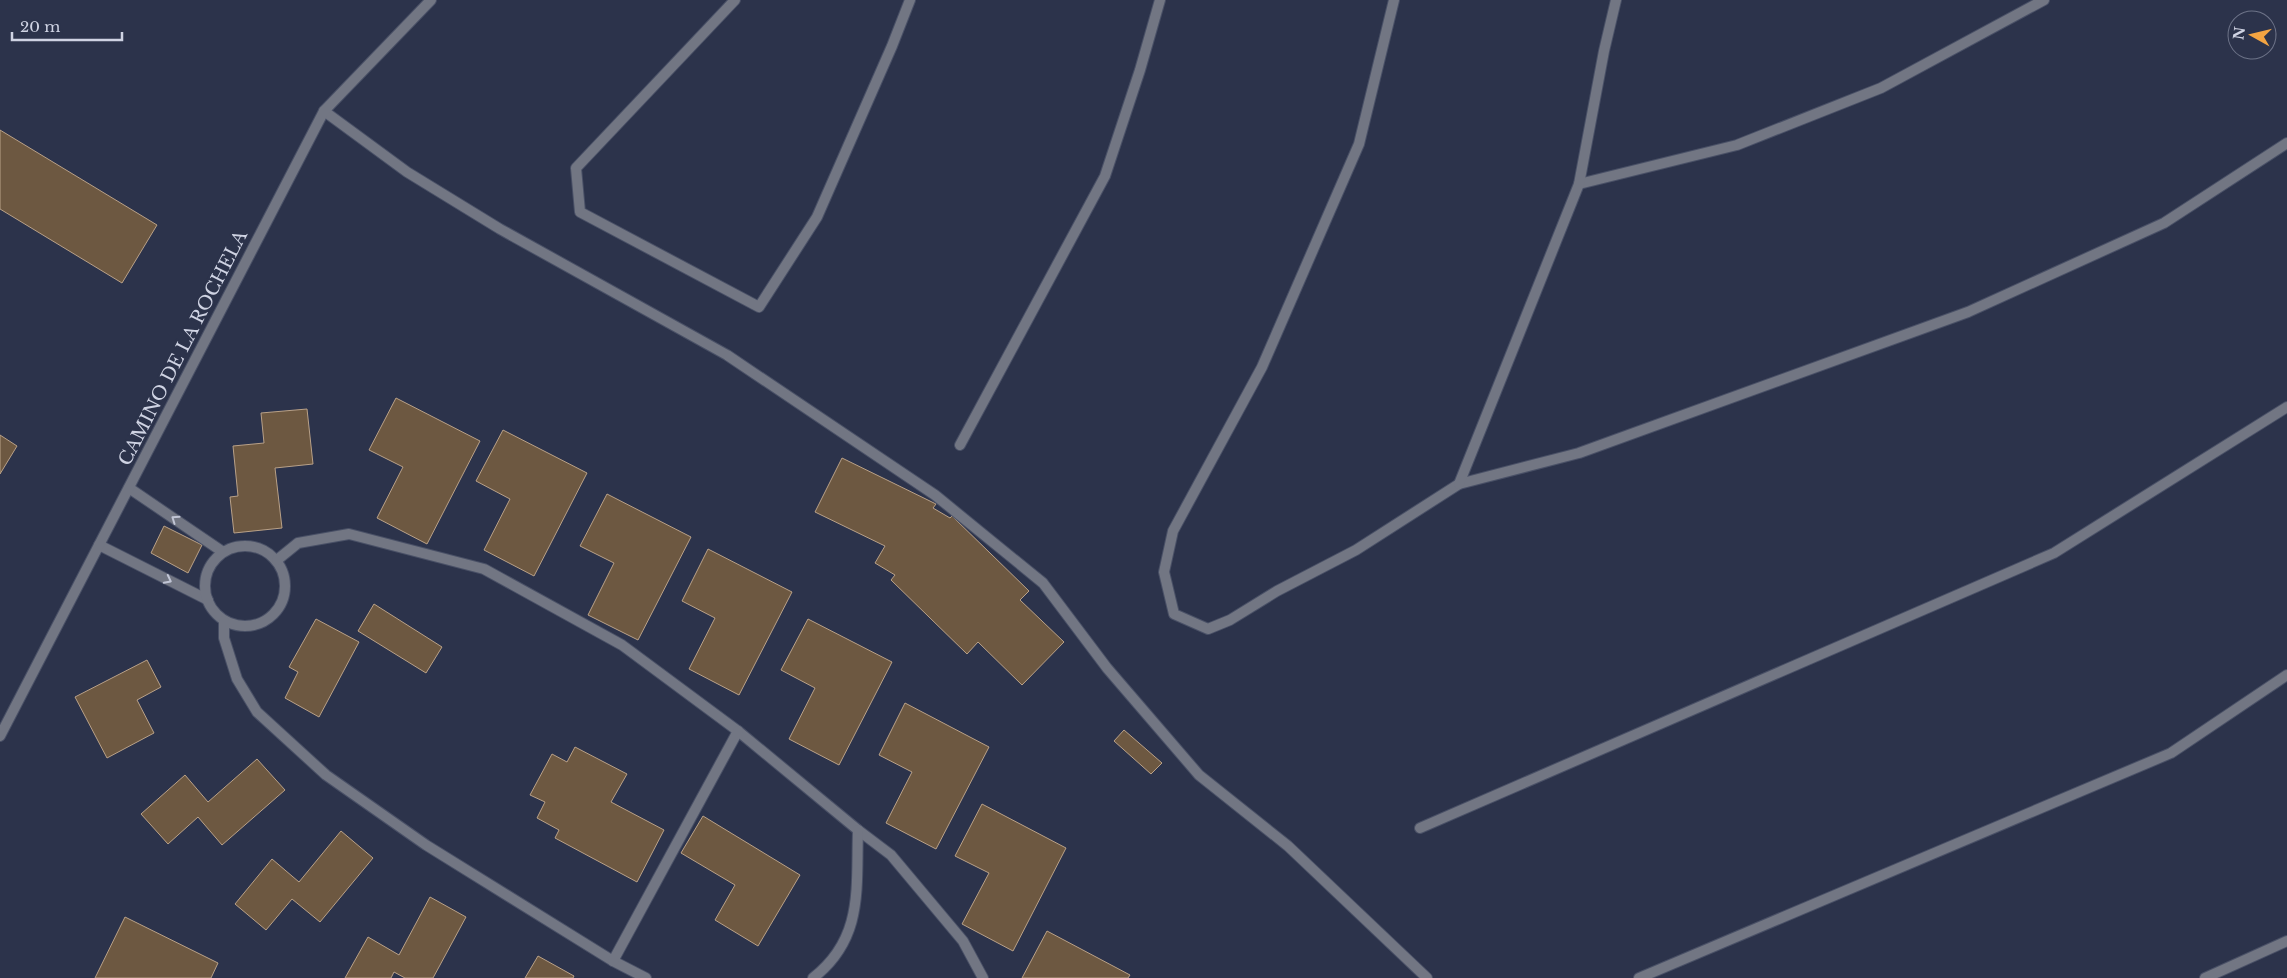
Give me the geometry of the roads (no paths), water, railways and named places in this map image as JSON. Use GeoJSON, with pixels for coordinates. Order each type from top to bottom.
{"type":"FeatureCollection","features":[{"type":"Feature","properties":{"kind":"street","name":"CAMINO DE LA ROCHELA"},"geometry":{"type":"LineString","coordinates":[[0,736],[324,111],[431,0]]}},
{"type":"Feature","properties":{"kind":"street"},"geometry":{"type":"LineString","coordinates":[[735,0],[576,168],[580,212],[759,307],[817,217],[892,46],[910,0]]}},
{"type":"Feature","properties":{"kind":"street"},"geometry":{"type":"LineString","coordinates":[[960,445],[1105,176],[1140,70],[1160,0]]}},
{"type":"Feature","properties":{"kind":"street"},"geometry":{"type":"LineString","coordinates":[[1394,0],[1359,144],[1262,367],[1173,531],[1164,572],[1174,614],[1208,629],[1230,620],[1277,591],[1356,550],[1459,484],[1579,453],[1968,312],[2164,224],[2287,143]]}},
{"type":"Feature","properties":{"kind":"street"},"geometry":{"type":"LineString","coordinates":[[1459,484],[1580,184],[1604,51],[1616,0]]}},
{"type":"Feature","properties":{"kind":"street"},"geometry":{"type":"LineString","coordinates":[[1580,184],[1738,145],[1881,88],[2044,0]]}},
{"type":"Feature","properties":{"kind":"street"},"geometry":{"type":"LineString","coordinates":[[324,111],[407,172],[492,224],[727,355],[935,495],[1043,582],[1107,668],[1199,776],[1288,846],[1426,978]]}},
{"type":"Feature","properties":{"kind":"street"},"geometry":{"type":"LineString","coordinates":[[1420,828],[2054,553],[2287,407]]}},
{"type":"Feature","properties":{"kind":"street"},"geometry":{"type":"LineString","coordinates":[[129,488],[223,552]]}},
{"type":"Feature","properties":{"kind":"street"},"geometry":{"type":"LineString","coordinates":[[277,560],[298,543],[349,534],[484,569],[622,645],[738,731],[891,855],[963,941],[983,978]]}},
{"type":"Feature","properties":{"kind":"street"},"geometry":{"type":"LineString","coordinates":[[99,545],[208,600]]}},
{"type":"Feature","properties":{"kind":"street"},"geometry":{"type":"LineString","coordinates":[[249,545],[261,549],[277,560],[285,578],[285,592],[282,604],[273,615],[263,623],[237,626],[224,621],[214,612],[205,589],[207,573],[213,561],[223,552],[235,546],[249,545]]}},
{"type":"Feature","properties":{"kind":"street"},"geometry":{"type":"LineString","coordinates":[[224,621],[224,638],[237,679],[257,712],[326,775],[426,844],[613,961],[646,978]]}},
{"type":"Feature","properties":{"kind":"street"},"geometry":{"type":"LineString","coordinates":[[1639,978],[2171,753],[2287,675]]}},
{"type":"Feature","properties":{"kind":"street"},"geometry":{"type":"LineString","coordinates":[[613,961],[738,731]]}},
{"type":"Feature","properties":{"kind":"street"},"geometry":{"type":"LineString","coordinates":[[813,978],[830,964],[848,937],[856,909],[858,830]]}},
{"type":"Feature","properties":{"kind":"street"},"geometry":{"type":"LineString","coordinates":[[2205,978],[2287,941]]}}]}
